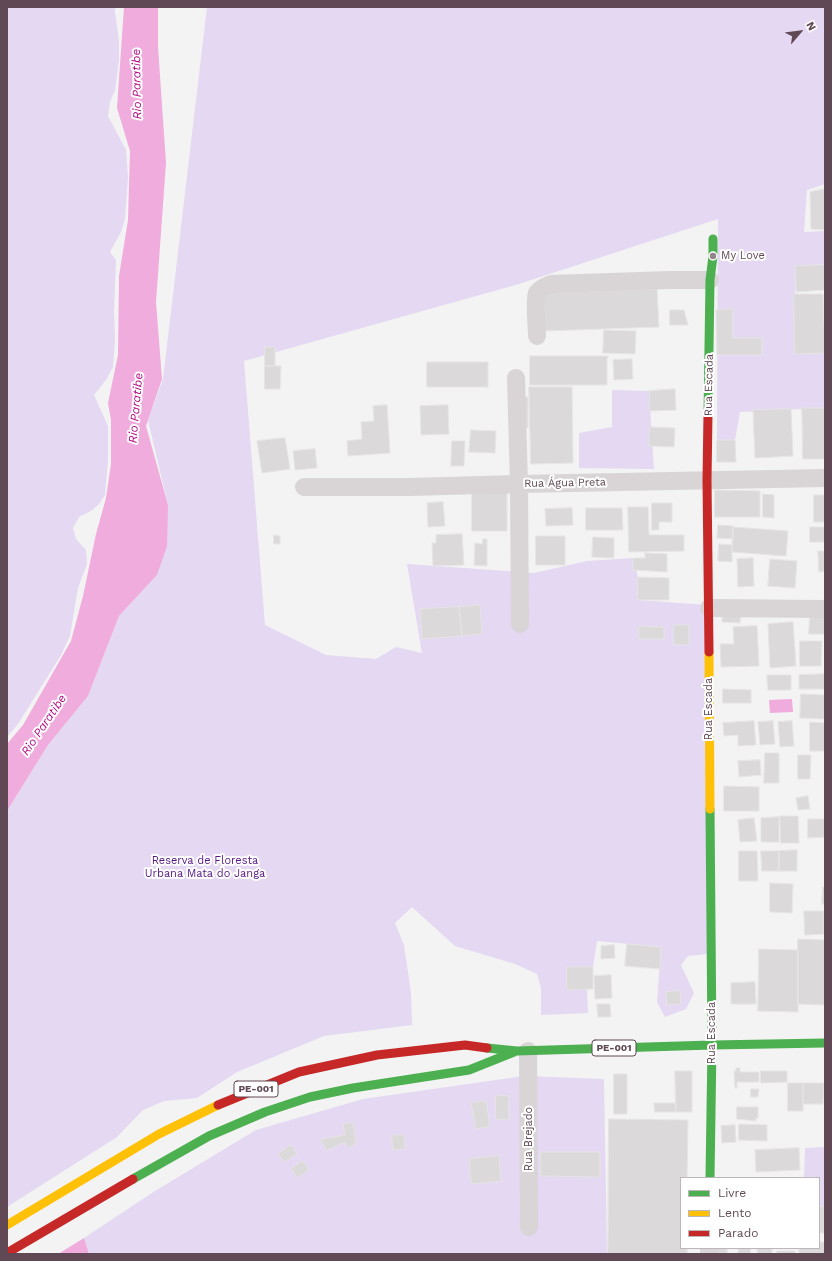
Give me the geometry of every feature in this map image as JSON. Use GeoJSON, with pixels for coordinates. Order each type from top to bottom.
{"type":"FeatureCollection","features":[{"type":"Feature","properties":{"kind":"main road","name":"Rua Escada"},"geometry":{"type":"LineString","coordinates":[[710,1177],[712,1045],[707,480],[710,280],[713,256],[713,239]]}},
{"type":"Feature","properties":{"kind":"main road","name":"PE-001"},"geometry":{"type":"LineString","coordinates":[[7,1225],[158,1134],[220,1103],[298,1072],[377,1055],[465,1045],[522,1051],[825,1043]]}},
{"type":"Feature","properties":{"kind":"main road","name":"PE-001"},"geometry":{"type":"LineString","coordinates":[[7,1253],[171,1157],[210,1136],[265,1112],[310,1097],[353,1088],[469,1070],[522,1051]]}},
{"type":"Feature","properties":{"kind":"street"},"geometry":{"type":"LineString","coordinates":[[537,336],[536,309],[538,293],[543,287],[551,284],[710,280]]}},
{"type":"Feature","properties":{"kind":"street"},"geometry":{"type":"LineString","coordinates":[[516,378],[519,484],[520,624]]}},
{"type":"Feature","properties":{"kind":"street","name":"Rua Água Preta"},"geometry":{"type":"LineString","coordinates":[[304,487],[409,487],[825,478]]}},
{"type":"Feature","properties":{"kind":"street"},"geometry":{"type":"LineString","coordinates":[[709,608],[825,609]]}},
{"type":"Feature","properties":{"kind":"street","name":"Rua Brejado"},"geometry":{"type":"LineString","coordinates":[[522,1051],[530,1227]]}},
{"type":"Feature","properties":{"kind":"green space"},"geometry":{"type":"Polygon","coordinates":[[[7,7],[115,7],[119,41],[119,60],[115,90],[110,102],[108,116],[126,150],[128,178],[125,219],[121,232],[110,252],[116,260],[114,311],[115,339],[113,367],[106,380],[94,395],[108,426],[108,459],[105,495],[99,504],[91,511],[79,517],[73,528],[76,539],[86,550],[87,564],[78,588],[70,636],[61,655],[18,724],[7,737],[7,7]]]}},
{"type":"Feature","properties":{"kind":"green space","name":"Reserva de Floresta Urbana Mata do Janga"},"geometry":{"type":"Polygon","coordinates":[[[207,7],[825,7],[825,184],[807,190],[804,232],[825,231],[825,265],[795,267],[795,353],[825,350],[825,408],[740,412],[735,440],[717,440],[718,219],[519,284],[244,361],[265,625],[326,655],[376,659],[396,647],[422,653],[407,564],[534,573],[587,561],[633,558],[638,577],[638,600],[707,605],[707,954],[688,956],[681,965],[694,993],[686,1009],[665,1017],[657,1002],[661,947],[597,941],[593,967],[588,971],[588,1013],[541,1015],[541,988],[537,974],[515,964],[455,946],[412,907],[395,923],[404,945],[411,993],[412,1025],[324,1036],[237,1072],[197,1098],[164,1101],[143,1110],[117,1137],[7,1207],[7,811],[48,745],[88,696],[119,616],[157,575],[168,505],[148,420],[163,379],[207,7]]]}},
{"type":"Feature","properties":{"kind":"green space"},"geometry":{"type":"Polygon","coordinates":[[[612,390],[649,391],[654,469],[579,468],[579,433],[612,427],[612,390]]]}},
{"type":"Feature","properties":{"kind":"green space"},"geometry":{"type":"Polygon","coordinates":[[[524,1076],[604,1079],[607,1254],[89,1254],[84,1238],[155,1191],[256,1130],[363,1099],[524,1076]]]}},
{"type":"Feature","properties":{"kind":"green space"},"geometry":{"type":"Polygon","coordinates":[[[825,1147],[825,1207],[820,1207],[820,1177],[804,1177],[805,1148],[825,1147]]]}},
{"type":"Feature","properties":{"kind":"water","name":"Rio Paratibe"},"geometry":{"type":"Polygon","coordinates":[[[124,7],[158,7],[158,47],[166,163],[156,302],[162,379],[146,426],[168,505],[167,546],[157,575],[119,616],[88,696],[48,745],[7,811],[7,744],[23,725],[71,641],[106,498],[111,464],[111,420],[108,403],[118,355],[119,276],[128,220],[130,151],[117,108],[124,7]]]}},
{"type":"Feature","properties":{"kind":"water"},"geometry":{"type":"Polygon","coordinates":[[[792,699],[793,712],[770,713],[769,700],[792,699]]]}},
{"type":"Feature","properties":{"kind":"water"},"geometry":{"type":"Polygon","coordinates":[[[84,1238],[89,1254],[58,1254],[84,1238]]]}},
{"type":"Feature","properties":{"kind":"building"},"geometry":{"type":"Polygon","coordinates":[[[825,189],[825,230],[811,229],[810,192],[825,189]]]}},
{"type":"Feature","properties":{"kind":"building"},"geometry":{"type":"Polygon","coordinates":[[[825,265],[825,290],[796,292],[795,266],[825,265]]]}},
{"type":"Feature","properties":{"kind":"building"},"geometry":{"type":"Polygon","coordinates":[[[657,289],[659,327],[545,331],[544,293],[657,289]]]}},
{"type":"Feature","properties":{"kind":"building"},"geometry":{"type":"Polygon","coordinates":[[[794,294],[823,294],[825,353],[795,354],[794,294]]]}},
{"type":"Feature","properties":{"kind":"building"},"geometry":{"type":"Polygon","coordinates":[[[733,309],[733,338],[762,338],[762,355],[717,355],[716,310],[733,309]]]}},
{"type":"Feature","properties":{"kind":"building"},"geometry":{"type":"Polygon","coordinates":[[[670,310],[684,310],[688,325],[670,325],[670,310]]]}},
{"type":"Feature","properties":{"kind":"building"},"geometry":{"type":"Polygon","coordinates":[[[604,330],[636,331],[635,354],[603,353],[604,330]]]}},
{"type":"Feature","properties":{"kind":"building"},"geometry":{"type":"Polygon","coordinates":[[[265,347],[275,347],[275,366],[265,366],[265,347]]]}},
{"type":"Feature","properties":{"kind":"building"},"geometry":{"type":"Polygon","coordinates":[[[530,356],[609,356],[607,358],[607,385],[530,385],[530,356]]]}},
{"type":"Feature","properties":{"kind":"building"},"geometry":{"type":"Polygon","coordinates":[[[632,359],[633,379],[614,380],[613,360],[632,359]]]}},
{"type":"Feature","properties":{"kind":"building"},"geometry":{"type":"Polygon","coordinates":[[[427,362],[488,362],[488,387],[427,387],[427,362]]]}},
{"type":"Feature","properties":{"kind":"building"},"geometry":{"type":"Polygon","coordinates":[[[265,366],[281,366],[280,389],[265,389],[265,366]]]}},
{"type":"Feature","properties":{"kind":"building"},"geometry":{"type":"Polygon","coordinates":[[[529,387],[572,387],[573,463],[531,464],[529,387]]]}},
{"type":"Feature","properties":{"kind":"building"},"geometry":{"type":"Polygon","coordinates":[[[675,389],[676,410],[650,411],[649,391],[675,389]]]}},
{"type":"Feature","properties":{"kind":"building"},"geometry":{"type":"Polygon","coordinates":[[[521,397],[528,397],[528,428],[522,427],[521,397]]]}},
{"type":"Feature","properties":{"kind":"building"},"geometry":{"type":"Polygon","coordinates":[[[387,405],[390,453],[348,456],[347,441],[362,439],[361,422],[374,421],[373,406],[387,405]]]}},
{"type":"Feature","properties":{"kind":"building"},"geometry":{"type":"Polygon","coordinates":[[[448,405],[449,434],[421,435],[420,406],[448,405]]]}},
{"type":"Feature","properties":{"kind":"building"},"geometry":{"type":"Polygon","coordinates":[[[802,408],[825,408],[825,459],[803,459],[802,408]]]}},
{"type":"Feature","properties":{"kind":"building"},"geometry":{"type":"Polygon","coordinates":[[[791,409],[793,456],[755,458],[753,410],[791,409]]]}},
{"type":"Feature","properties":{"kind":"building"},"geometry":{"type":"Polygon","coordinates":[[[650,427],[675,428],[674,447],[649,446],[650,427]]]}},
{"type":"Feature","properties":{"kind":"building"},"geometry":{"type":"Polygon","coordinates":[[[471,430],[496,431],[495,453],[469,452],[471,430]]]}},
{"type":"Feature","properties":{"kind":"building"},"geometry":{"type":"Polygon","coordinates":[[[285,438],[290,469],[262,473],[257,441],[285,438]]]}},
{"type":"Feature","properties":{"kind":"building"},"geometry":{"type":"Polygon","coordinates":[[[717,440],[735,440],[736,462],[717,462],[717,440]]]}},
{"type":"Feature","properties":{"kind":"building"},"geometry":{"type":"Polygon","coordinates":[[[452,441],[465,441],[464,466],[451,466],[452,441]]]}},
{"type":"Feature","properties":{"kind":"building"},"geometry":{"type":"Polygon","coordinates":[[[315,449],[317,468],[295,470],[293,451],[315,449]]]}},
{"type":"Feature","properties":{"kind":"building"},"geometry":{"type":"Polygon","coordinates":[[[715,490],[760,491],[760,517],[715,517],[715,490]]]}},
{"type":"Feature","properties":{"kind":"building"},"geometry":{"type":"Polygon","coordinates":[[[472,491],[507,491],[507,531],[472,531],[472,491]]]}},
{"type":"Feature","properties":{"kind":"building"},"geometry":{"type":"Polygon","coordinates":[[[763,494],[774,495],[774,518],[763,517],[763,494]]]}},
{"type":"Feature","properties":{"kind":"building"},"geometry":{"type":"Polygon","coordinates":[[[814,495],[825,495],[825,522],[814,522],[814,495]]]}},
{"type":"Feature","properties":{"kind":"building"},"geometry":{"type":"Polygon","coordinates":[[[443,502],[445,526],[428,527],[427,503],[443,502]]]}},
{"type":"Feature","properties":{"kind":"building"},"geometry":{"type":"Polygon","coordinates":[[[652,503],[672,503],[672,522],[659,522],[659,530],[652,530],[652,503]]]}},
{"type":"Feature","properties":{"kind":"building"},"geometry":{"type":"Polygon","coordinates":[[[628,507],[648,507],[649,535],[684,535],[684,551],[629,552],[628,507]]]}},
{"type":"Feature","properties":{"kind":"building"},"geometry":{"type":"Polygon","coordinates":[[[572,508],[573,525],[546,526],[545,509],[572,508]]]}},
{"type":"Feature","properties":{"kind":"building"},"geometry":{"type":"Polygon","coordinates":[[[586,508],[622,508],[623,530],[586,530],[586,508]]]}},
{"type":"Feature","properties":{"kind":"building"},"geometry":{"type":"Polygon","coordinates":[[[718,525],[733,526],[733,539],[717,538],[718,525]]]}},
{"type":"Feature","properties":{"kind":"building"},"geometry":{"type":"Polygon","coordinates":[[[733,527],[788,531],[786,556],[732,552],[733,527]]]}},
{"type":"Feature","properties":{"kind":"building"},"geometry":{"type":"Polygon","coordinates":[[[810,527],[825,527],[825,542],[810,542],[810,527]]]}},
{"type":"Feature","properties":{"kind":"building"},"geometry":{"type":"Polygon","coordinates":[[[462,534],[464,565],[433,566],[432,543],[436,543],[436,535],[462,534]]]}},
{"type":"Feature","properties":{"kind":"building"},"geometry":{"type":"Polygon","coordinates":[[[274,535],[280,536],[280,544],[274,544],[274,535]]]}},
{"type":"Feature","properties":{"kind":"building"},"geometry":{"type":"Polygon","coordinates":[[[536,536],[565,536],[565,565],[536,565],[536,536]]]}},
{"type":"Feature","properties":{"kind":"building"},"geometry":{"type":"Polygon","coordinates":[[[593,537],[614,538],[614,558],[592,557],[593,537]]]}},
{"type":"Feature","properties":{"kind":"building"},"geometry":{"type":"Polygon","coordinates":[[[483,539],[487,539],[487,566],[474,565],[475,543],[482,544],[483,539]]]}},
{"type":"Feature","properties":{"kind":"building"},"geometry":{"type":"Polygon","coordinates":[[[719,544],[732,545],[732,562],[718,561],[719,544]]]}},
{"type":"Feature","properties":{"kind":"building"},"geometry":{"type":"Polygon","coordinates":[[[818,551],[825,551],[825,571],[819,572],[818,551]]]}},
{"type":"Feature","properties":{"kind":"building"},"geometry":{"type":"Polygon","coordinates":[[[645,553],[667,554],[667,572],[633,570],[633,558],[645,558],[645,553]]]}},
{"type":"Feature","properties":{"kind":"building"},"geometry":{"type":"Polygon","coordinates":[[[753,558],[754,586],[738,587],[737,559],[753,558]]]}},
{"type":"Feature","properties":{"kind":"building"},"geometry":{"type":"Polygon","coordinates":[[[770,559],[797,561],[795,588],[768,586],[770,559]]]}},
{"type":"Feature","properties":{"kind":"building"},"geometry":{"type":"Polygon","coordinates":[[[638,577],[669,578],[669,600],[638,600],[638,577]]]}},
{"type":"Feature","properties":{"kind":"building"},"geometry":{"type":"Polygon","coordinates":[[[480,605],[482,634],[462,636],[459,607],[480,605]]]}},
{"type":"Feature","properties":{"kind":"building"},"geometry":{"type":"Polygon","coordinates":[[[459,607],[462,636],[422,639],[420,609],[459,607]]]}},
{"type":"Feature","properties":{"kind":"building"},"geometry":{"type":"Polygon","coordinates":[[[723,613],[741,614],[740,623],[722,622],[723,613]]]}},
{"type":"Feature","properties":{"kind":"building"},"geometry":{"type":"Polygon","coordinates":[[[810,614],[825,614],[825,634],[809,634],[810,614]]]}},
{"type":"Feature","properties":{"kind":"building"},"geometry":{"type":"Polygon","coordinates":[[[793,622],[796,666],[770,668],[768,624],[793,622]]]}},
{"type":"Feature","properties":{"kind":"building"},"geometry":{"type":"Polygon","coordinates":[[[674,625],[689,625],[689,645],[674,645],[674,625]]]}},
{"type":"Feature","properties":{"kind":"building"},"geometry":{"type":"Polygon","coordinates":[[[639,626],[664,627],[664,639],[639,639],[639,626]]]}},
{"type":"Feature","properties":{"kind":"building"},"geometry":{"type":"Polygon","coordinates":[[[757,626],[759,666],[721,667],[720,644],[734,644],[733,627],[757,626]]]}},
{"type":"Feature","properties":{"kind":"building"},"geometry":{"type":"Polygon","coordinates":[[[800,641],[822,641],[821,666],[800,666],[800,641]]]}},
{"type":"Feature","properties":{"kind":"building"},"geometry":{"type":"Polygon","coordinates":[[[825,674],[825,689],[799,689],[799,675],[825,674]]]}},
{"type":"Feature","properties":{"kind":"building"},"geometry":{"type":"Polygon","coordinates":[[[767,675],[791,675],[791,690],[768,690],[767,675]]]}},
{"type":"Feature","properties":{"kind":"building"},"geometry":{"type":"Polygon","coordinates":[[[723,689],[751,690],[751,703],[723,703],[723,689]]]}},
{"type":"Feature","properties":{"kind":"building"},"geometry":{"type":"Polygon","coordinates":[[[801,694],[825,695],[824,719],[800,718],[801,694]]]}},
{"type":"Feature","properties":{"kind":"building"},"geometry":{"type":"Polygon","coordinates":[[[754,721],[756,745],[738,746],[738,735],[724,736],[723,723],[754,721]]]}},
{"type":"Feature","properties":{"kind":"building"},"geometry":{"type":"Polygon","coordinates":[[[773,721],[775,744],[760,745],[758,722],[773,721]]]}},
{"type":"Feature","properties":{"kind":"building"},"geometry":{"type":"Polygon","coordinates":[[[792,721],[794,746],[780,747],[778,722],[792,721]]]}},
{"type":"Feature","properties":{"kind":"building"},"geometry":{"type":"Polygon","coordinates":[[[810,722],[825,723],[825,751],[810,751],[810,722]]]}},
{"type":"Feature","properties":{"kind":"building"},"geometry":{"type":"Polygon","coordinates":[[[765,753],[779,753],[779,783],[764,783],[765,753]]]}},
{"type":"Feature","properties":{"kind":"building"},"geometry":{"type":"Polygon","coordinates":[[[798,755],[811,755],[810,779],[798,779],[798,755]]]}},
{"type":"Feature","properties":{"kind":"building"},"geometry":{"type":"Polygon","coordinates":[[[760,760],[761,775],[739,777],[738,761],[760,760]]]}},
{"type":"Feature","properties":{"kind":"building"},"geometry":{"type":"Polygon","coordinates":[[[724,786],[759,787],[759,811],[724,811],[724,786]]]}},
{"type":"Feature","properties":{"kind":"building"},"geometry":{"type":"Polygon","coordinates":[[[808,796],[810,809],[798,810],[796,798],[808,796]]]}},
{"type":"Feature","properties":{"kind":"building"},"geometry":{"type":"Polygon","coordinates":[[[780,816],[798,816],[799,843],[781,843],[780,816]]]}},
{"type":"Feature","properties":{"kind":"building"},"geometry":{"type":"Polygon","coordinates":[[[779,817],[779,842],[761,842],[761,818],[779,817]]]}},
{"type":"Feature","properties":{"kind":"building"},"geometry":{"type":"Polygon","coordinates":[[[754,818],[757,841],[740,842],[738,820],[754,818]]]}},
{"type":"Feature","properties":{"kind":"building"},"geometry":{"type":"Polygon","coordinates":[[[808,819],[825,819],[825,837],[808,838],[808,819]]]}},
{"type":"Feature","properties":{"kind":"building"},"geometry":{"type":"Polygon","coordinates":[[[797,850],[797,871],[779,871],[779,851],[797,850]]]}},
{"type":"Feature","properties":{"kind":"building"},"geometry":{"type":"Polygon","coordinates":[[[739,851],[757,851],[758,881],[739,881],[739,851]]]}},
{"type":"Feature","properties":{"kind":"building"},"geometry":{"type":"Polygon","coordinates":[[[761,851],[779,851],[779,871],[762,871],[761,851]]]}},
{"type":"Feature","properties":{"kind":"building"},"geometry":{"type":"Polygon","coordinates":[[[770,883],[793,884],[792,913],[770,912],[770,883]]]}},
{"type":"Feature","properties":{"kind":"building"},"geometry":{"type":"Polygon","coordinates":[[[823,887],[825,887],[825,904],[822,904],[823,887]]]}},
{"type":"Feature","properties":{"kind":"building"},"geometry":{"type":"Polygon","coordinates":[[[804,911],[824,911],[824,934],[805,935],[804,911]]]}},
{"type":"Feature","properties":{"kind":"building"},"geometry":{"type":"Polygon","coordinates":[[[798,939],[825,940],[825,1005],[798,1004],[798,939]]]}},
{"type":"Feature","properties":{"kind":"building"},"geometry":{"type":"Polygon","coordinates":[[[627,944],[661,947],[660,969],[625,966],[627,944]]]}},
{"type":"Feature","properties":{"kind":"building"},"geometry":{"type":"Polygon","coordinates":[[[614,945],[615,958],[601,959],[601,946],[614,945]]]}},
{"type":"Feature","properties":{"kind":"building"},"geometry":{"type":"Polygon","coordinates":[[[759,949],[798,950],[798,1012],[758,1011],[759,949]]]}},
{"type":"Feature","properties":{"kind":"building"},"geometry":{"type":"Polygon","coordinates":[[[567,967],[593,967],[593,989],[567,990],[567,967]]]}},
{"type":"Feature","properties":{"kind":"building"},"geometry":{"type":"Polygon","coordinates":[[[611,975],[612,998],[595,999],[594,976],[611,975]]]}},
{"type":"Feature","properties":{"kind":"building"},"geometry":{"type":"Polygon","coordinates":[[[755,982],[756,1004],[731,1004],[731,983],[755,982]]]}},
{"type":"Feature","properties":{"kind":"building"},"geometry":{"type":"Polygon","coordinates":[[[680,991],[681,1004],[667,1005],[666,992],[680,991]]]}},
{"type":"Feature","properties":{"kind":"building"},"geometry":{"type":"Polygon","coordinates":[[[597,1004],[610,1004],[611,1017],[598,1017],[597,1004]]]}},
{"type":"Feature","properties":{"kind":"building"},"geometry":{"type":"Polygon","coordinates":[[[736,1068],[740,1068],[740,1072],[759,1072],[759,1082],[737,1082],[737,1088],[735,1088],[734,1071],[736,1071],[736,1068]]]}},
{"type":"Feature","properties":{"kind":"building"},"geometry":{"type":"Polygon","coordinates":[[[675,1071],[692,1071],[692,1112],[676,1112],[675,1071]]]}},
{"type":"Feature","properties":{"kind":"building"},"geometry":{"type":"Polygon","coordinates":[[[761,1071],[787,1071],[787,1082],[761,1083],[761,1071]]]}},
{"type":"Feature","properties":{"kind":"building"},"geometry":{"type":"Polygon","coordinates":[[[614,1074],[627,1074],[627,1114],[614,1114],[614,1074]]]}},
{"type":"Feature","properties":{"kind":"building"},"geometry":{"type":"Polygon","coordinates":[[[788,1083],[803,1083],[803,1111],[788,1111],[788,1083]]]}},
{"type":"Feature","properties":{"kind":"building"},"geometry":{"type":"Polygon","coordinates":[[[803,1083],[824,1083],[823,1104],[803,1104],[803,1083]]]}},
{"type":"Feature","properties":{"kind":"building"},"geometry":{"type":"Polygon","coordinates":[[[751,1089],[759,1089],[758,1097],[751,1097],[751,1089]]]}},
{"type":"Feature","properties":{"kind":"building"},"geometry":{"type":"Polygon","coordinates":[[[496,1095],[509,1096],[509,1120],[496,1119],[496,1095]]]}},
{"type":"Feature","properties":{"kind":"building"},"geometry":{"type":"Polygon","coordinates":[[[486,1101],[490,1126],[476,1129],[471,1103],[486,1101]]]}},
{"type":"Feature","properties":{"kind":"building"},"geometry":{"type":"Polygon","coordinates":[[[654,1103],[676,1103],[676,1112],[655,1112],[654,1103]]]}},
{"type":"Feature","properties":{"kind":"building"},"geometry":{"type":"Polygon","coordinates":[[[737,1107],[758,1107],[758,1118],[756,1118],[756,1121],[737,1119],[737,1107]]]}},
{"type":"Feature","properties":{"kind":"building"},"geometry":{"type":"Polygon","coordinates":[[[609,1119],[688,1120],[687,1177],[680,1177],[680,1249],[687,1249],[687,1254],[608,1254],[609,1119]]]}},
{"type":"Feature","properties":{"kind":"building"},"geometry":{"type":"Polygon","coordinates":[[[353,1123],[356,1144],[348,1148],[345,1142],[326,1151],[321,1139],[345,1135],[343,1124],[353,1123]]]}},
{"type":"Feature","properties":{"kind":"building"},"geometry":{"type":"Polygon","coordinates":[[[739,1124],[767,1125],[767,1141],[739,1140],[739,1124]]]}},
{"type":"Feature","properties":{"kind":"building"},"geometry":{"type":"Polygon","coordinates":[[[735,1125],[736,1142],[722,1143],[721,1126],[735,1125]]]}},
{"type":"Feature","properties":{"kind":"building"},"geometry":{"type":"Polygon","coordinates":[[[392,1135],[404,1135],[405,1149],[393,1150],[392,1135]]]}},
{"type":"Feature","properties":{"kind":"building"},"geometry":{"type":"Polygon","coordinates":[[[291,1145],[297,1154],[284,1162],[278,1154],[291,1145]]]}},
{"type":"Feature","properties":{"kind":"building"},"geometry":{"type":"Polygon","coordinates":[[[799,1148],[800,1170],[756,1172],[755,1150],[799,1148]]]}},
{"type":"Feature","properties":{"kind":"building"},"geometry":{"type":"Polygon","coordinates":[[[541,1152],[600,1152],[600,1177],[541,1176],[541,1152]]]}},
{"type":"Feature","properties":{"kind":"building"},"geometry":{"type":"Polygon","coordinates":[[[499,1156],[501,1181],[471,1184],[469,1159],[499,1156]]]}},
{"type":"Feature","properties":{"kind":"building"},"geometry":{"type":"Polygon","coordinates":[[[303,1161],[309,1170],[297,1178],[291,1169],[303,1161]]]}},
{"type":"Feature","properties":{"kind":"building"},"geometry":{"type":"Polygon","coordinates":[[[820,1206],[825,1207],[825,1233],[820,1233],[820,1206]]]}},
{"type":"Feature","properties":{"kind":"building"},"geometry":{"type":"Polygon","coordinates":[[[820,1242],[825,1242],[825,1254],[799,1254],[799,1249],[820,1249],[820,1242]]]}},
{"type":"Feature","properties":{"kind":"building"},"geometry":{"type":"Polygon","coordinates":[[[718,1249],[727,1249],[727,1254],[718,1254],[718,1249]]]}},
{"type":"Feature","properties":{"kind":"building"},"geometry":{"type":"Polygon","coordinates":[[[739,1249],[751,1249],[750,1254],[738,1254],[739,1249]]]}},
{"type":"Feature","properties":{"kind":"building"},"geometry":{"type":"Polygon","coordinates":[[[757,1249],[772,1249],[772,1254],[758,1254],[757,1249]]]}},
{"type":"Feature","properties":{"kind":"building"},"geometry":{"type":"Polygon","coordinates":[[[777,1251],[795,1251],[795,1254],[777,1254],[777,1251]]]}},
{"type":"Feature","properties":{"kind":"traffic: fast"},"geometry":{"type":"LineString","coordinates":[[708,414],[710,280],[713,256],[713,239]]}},
{"type":"Feature","properties":{"kind":"traffic: fast"},"geometry":{"type":"LineString","coordinates":[[710,809],[712,1045],[710,1177]]}},
{"type":"Feature","properties":{"kind":"traffic: fast"},"geometry":{"type":"LineString","coordinates":[[487,1048],[517,1051],[825,1043]]}},
{"type":"Feature","properties":{"kind":"traffic: fast"},"geometry":{"type":"LineString","coordinates":[[133,1179],[209,1136],[265,1112],[310,1097],[353,1088],[469,1070],[514,1052]]}},
{"type":"Feature","properties":{"kind":"traffic: slow"},"geometry":{"type":"LineString","coordinates":[[709,652],[710,809]]}},
{"type":"Feature","properties":{"kind":"traffic: slow"},"geometry":{"type":"LineString","coordinates":[[7,1225],[159,1134],[218,1105]]}},
{"type":"Feature","properties":{"kind":"traffic: jam"},"geometry":{"type":"LineString","coordinates":[[708,414],[707,480],[709,652]]}},
{"type":"Feature","properties":{"kind":"traffic: jam"},"geometry":{"type":"LineString","coordinates":[[218,1105],[299,1072],[377,1055],[465,1045],[487,1048]]}},
{"type":"Feature","properties":{"kind":"traffic: jam"},"geometry":{"type":"LineString","coordinates":[[7,1253],[133,1179]]}},
{"type":"Feature","properties":{"kind":"place","name":"My Love"},"geometry":{"type":"Point","coordinates":[713,256]}}]}
